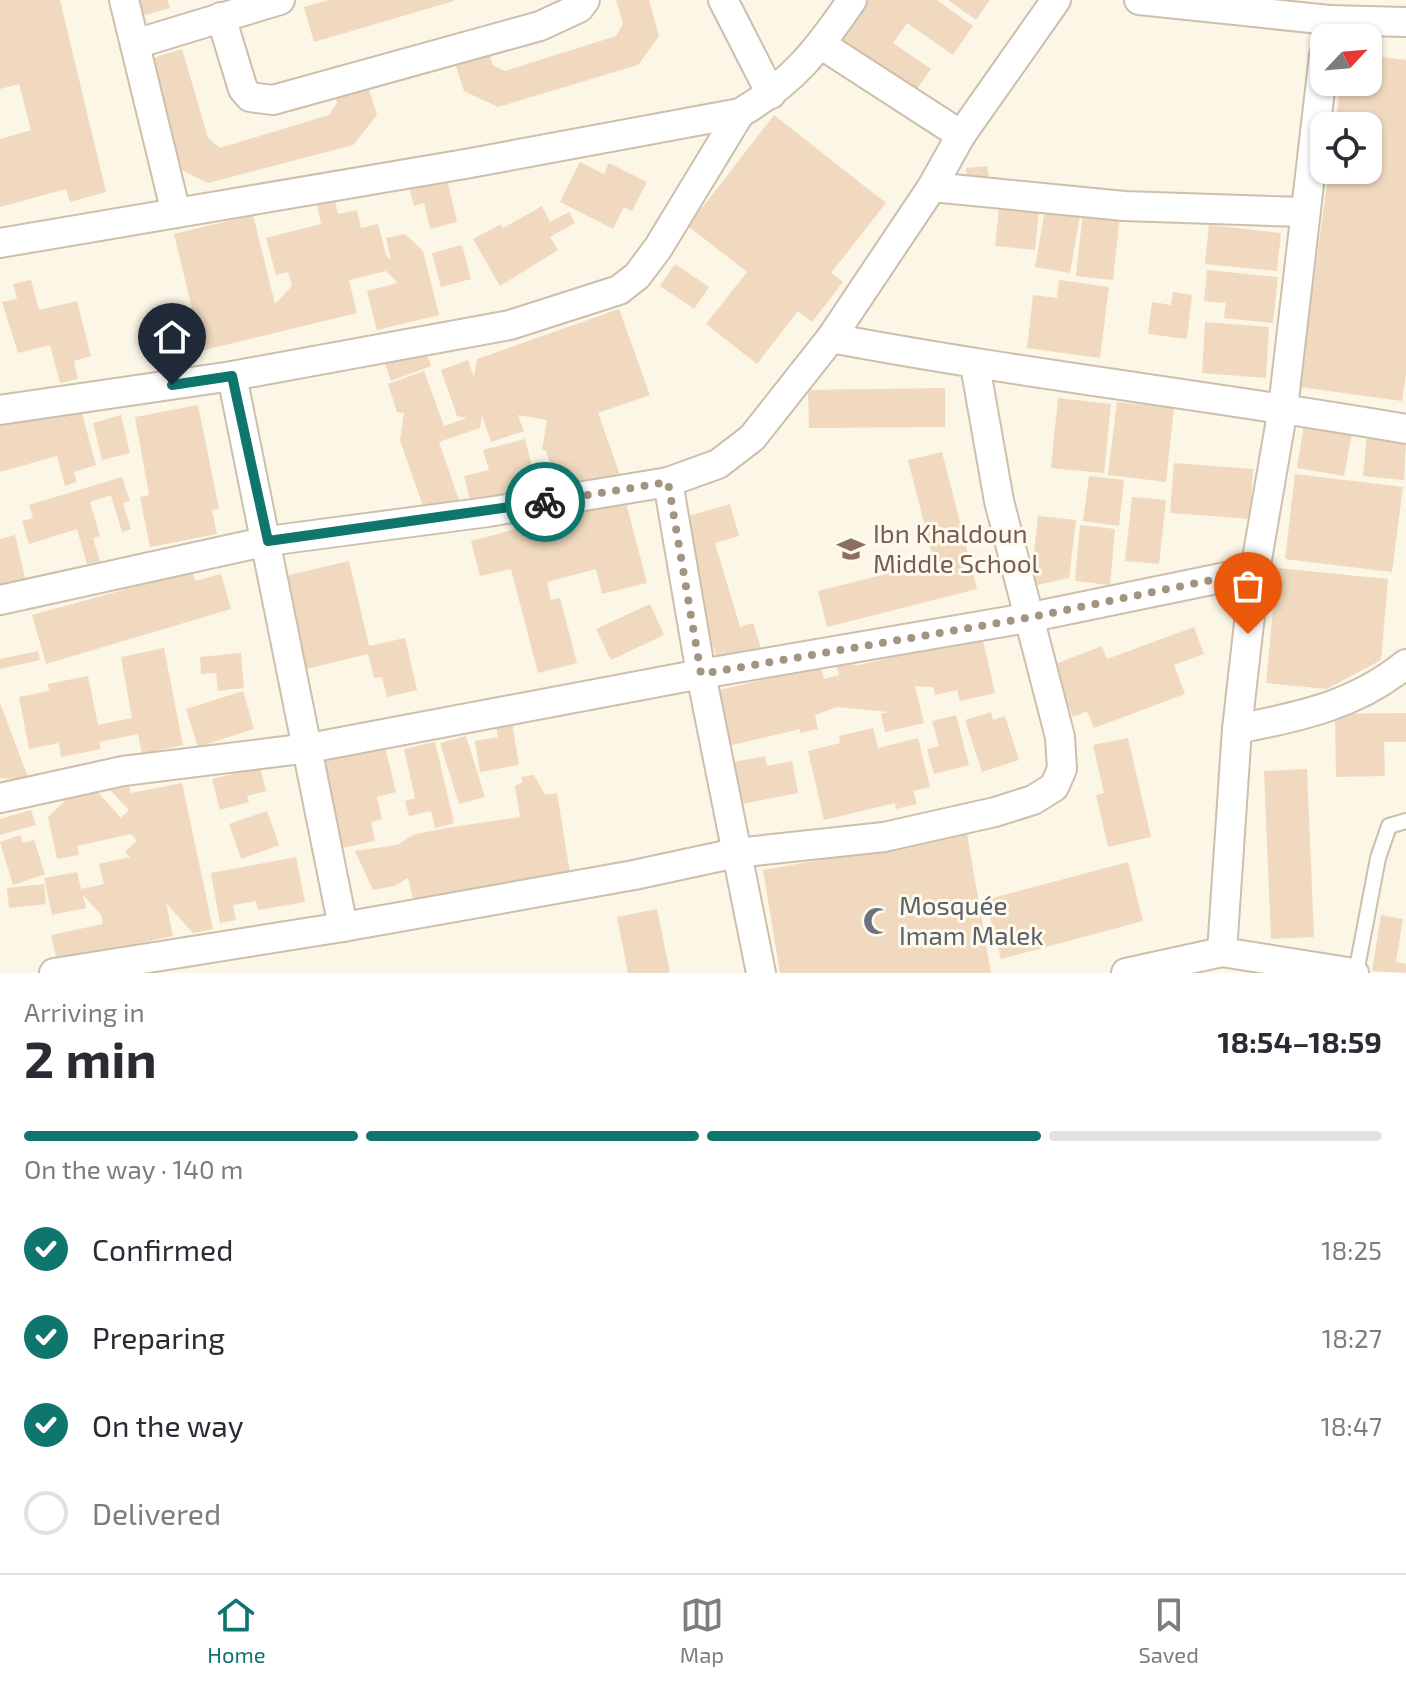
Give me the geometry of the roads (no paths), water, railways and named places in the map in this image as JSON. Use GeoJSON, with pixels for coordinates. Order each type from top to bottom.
{"type":"FeatureCollection","features":[{"type":"Feature","properties":{"kind":"street"},"geometry":{"type":"LineString","coordinates":[[124,0],[176,213]]}},
{"type":"Feature","properties":{"kind":"street"},"geometry":{"type":"LineString","coordinates":[[135,44],[280,0]]}},
{"type":"Feature","properties":{"kind":"street"},"geometry":{"type":"LineString","coordinates":[[221,17],[243,89],[250,97],[273,100],[540,26],[579,8],[585,0]]}},
{"type":"Feature","properties":{"kind":"street"},"geometry":{"type":"LineString","coordinates":[[723,0],[771,94]]}},
{"type":"Feature","properties":{"kind":"street"},"geometry":{"type":"LineString","coordinates":[[0,243],[465,164],[740,113],[771,94],[804,67],[852,0]]}},
{"type":"Feature","properties":{"kind":"street"},"geometry":{"type":"LineString","coordinates":[[0,600],[268,541],[488,512],[668,482],[718,464],[752,438],[831,338],[932,187],[961,135],[1056,0]]}},
{"type":"Feature","properties":{"kind":"street"},"geometry":{"type":"LineString","coordinates":[[1139,0],[1310,26]]}},
{"type":"Feature","properties":{"kind":"street"},"geometry":{"type":"LineString","coordinates":[[1382,24],[1406,22]]}},
{"type":"Feature","properties":{"kind":"street"},"geometry":{"type":"LineString","coordinates":[[822,45],[961,135]]}},
{"type":"Feature","properties":{"kind":"street"},"geometry":{"type":"LineString","coordinates":[[1222,952],[1237,729],[1255,571],[1283,408],[1319,96]]}},
{"type":"Feature","properties":{"kind":"street"},"geometry":{"type":"LineString","coordinates":[[0,410],[232,376],[510,325],[619,290],[637,276],[658,248],[740,113]]}},
{"type":"Feature","properties":{"kind":"street"},"geometry":{"type":"LineString","coordinates":[[932,187],[1124,206],[1303,212]]}},
{"type":"Feature","properties":{"kind":"street"},"geometry":{"type":"LineString","coordinates":[[831,338],[975,365],[1283,408],[1406,429]]}},
{"type":"Feature","properties":{"kind":"street"},"geometry":{"type":"LineString","coordinates":[[54,973],[343,927],[634,875],[736,853],[884,837],[995,812],[1033,800],[1054,787],[1062,769],[1060,737],[999,501],[975,365]]}},
{"type":"Feature","properties":{"kind":"street"},"geometry":{"type":"LineString","coordinates":[[232,376],[268,541],[343,927]]}},
{"type":"Feature","properties":{"kind":"street"},"geometry":{"type":"LineString","coordinates":[[668,482],[701,674],[761,973]]}},
{"type":"Feature","properties":{"kind":"street"},"geometry":{"type":"LineString","coordinates":[[0,798],[123,771],[309,748],[701,674],[1027,618],[1255,571]]}},
{"type":"Feature","properties":{"kind":"street"},"geometry":{"type":"LineString","coordinates":[[1237,729],[1322,712],[1370,689],[1406,664]]}},
{"type":"Feature","properties":{"kind":"street"},"geometry":{"type":"LineString","coordinates":[[1126,973],[1222,952],[1355,973]]}},
{"type":"Feature","properties":{"kind":"lane"},"geometry":{"type":"LineString","coordinates":[[1355,973],[1378,858],[1389,826],[1406,821]]}},
{"type":"Feature","properties":{"kind":"place","name":"Ibn Khaldoun Middle School"},"geometry":{"type":"Point","coordinates":[851,549]}},
{"type":"Feature","properties":{"kind":"place","name":"Mosquée Imam Malek"},"geometry":{"type":"Point","coordinates":[877,921]}}]}
